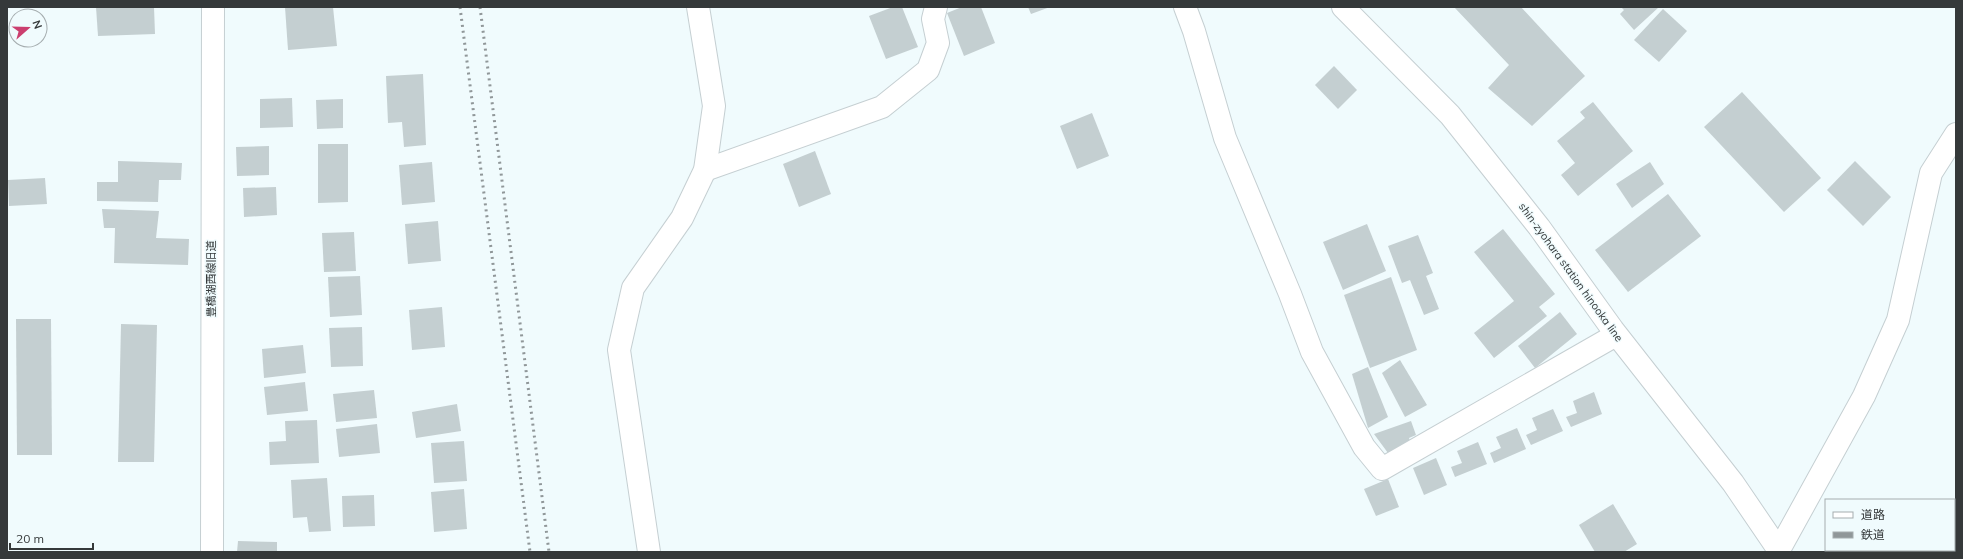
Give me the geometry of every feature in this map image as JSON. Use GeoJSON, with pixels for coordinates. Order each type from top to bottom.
{"type":"FeatureCollection","features":[{"type":"Feature","properties":{"kind":"street","name":"豊橋湖西線旧道"},"geometry":{"type":"LineString","coordinates":[[212,552],[213,7]]}},
{"type":"Feature","properties":{"kind":"street"},"geometry":{"type":"LineString","coordinates":[[649,552],[619,350],[633,288],[682,218],[705,170],[714,106],[698,7]]}},
{"type":"Feature","properties":{"kind":"street"},"geometry":{"type":"LineString","coordinates":[[705,170],[882,107],[928,70],[938,43],[933,18],[936,7]]}},
{"type":"Feature","properties":{"kind":"street"},"geometry":{"type":"LineString","coordinates":[[1185,7],[1194,31],[1225,138],[1290,294],[1312,352],[1364,447],[1382,469],[1616,335]]}},
{"type":"Feature","properties":{"kind":"street","name":"shin-zyohara station hinooka line"},"geometry":{"type":"LineString","coordinates":[[1343,7],[1450,115],[1539,227],[1616,335],[1733,483],[1779,551]]}},
{"type":"Feature","properties":{"kind":"street"},"geometry":{"type":"LineString","coordinates":[[1779,551],[1864,396],[1898,320],[1931,173],[1956,134]]}},
{"type":"Feature","properties":{"kind":"building"},"geometry":{"type":"Polygon","coordinates":[[[96,7],[154,7],[155,34],[98,36],[96,7]]]}},
{"type":"Feature","properties":{"kind":"building"},"geometry":{"type":"Polygon","coordinates":[[[285,7],[333,7],[337,46],[288,50],[285,7]]]}},
{"type":"Feature","properties":{"kind":"building"},"geometry":{"type":"Polygon","coordinates":[[[893,7],[902,7],[918,47],[886,59],[869,16],[893,7]]]}},
{"type":"Feature","properties":{"kind":"building"},"geometry":{"type":"Polygon","coordinates":[[[962,7],[981,7],[995,43],[964,56],[947,13],[962,7]]]}},
{"type":"Feature","properties":{"kind":"building"},"geometry":{"type":"Polygon","coordinates":[[[1028,7],[1050,7],[1031,14],[1028,7]]]}},
{"type":"Feature","properties":{"kind":"building"},"geometry":{"type":"Polygon","coordinates":[[[1454,7],[1521,7],[1585,76],[1532,126],[1488,88],[1509,65],[1454,7]]]}},
{"type":"Feature","properties":{"kind":"building"},"geometry":{"type":"Polygon","coordinates":[[[1621,7],[1659,7],[1634,30],[1620,14],[1624,10],[1621,7]]]}},
{"type":"Feature","properties":{"kind":"building"},"geometry":{"type":"Polygon","coordinates":[[[1663,9],[1687,31],[1659,62],[1634,40],[1663,9]]]}},
{"type":"Feature","properties":{"kind":"building"},"geometry":{"type":"Polygon","coordinates":[[[1334,66],[1357,90],[1338,109],[1315,85],[1334,66]]]}},
{"type":"Feature","properties":{"kind":"building"},"geometry":{"type":"Polygon","coordinates":[[[423,74],[426,145],[404,147],[402,122],[388,123],[386,76],[423,74]]]}},
{"type":"Feature","properties":{"kind":"building"},"geometry":{"type":"Polygon","coordinates":[[[1742,92],[1821,178],[1784,212],[1704,127],[1742,92]]]}},
{"type":"Feature","properties":{"kind":"building"},"geometry":{"type":"Polygon","coordinates":[[[292,98],[293,127],[260,128],[260,99],[292,98]]]}},
{"type":"Feature","properties":{"kind":"building"},"geometry":{"type":"Polygon","coordinates":[[[343,99],[343,128],[317,129],[316,100],[343,99]]]}},
{"type":"Feature","properties":{"kind":"building"},"geometry":{"type":"Polygon","coordinates":[[[1593,102],[1633,151],[1578,196],[1561,175],[1575,163],[1557,141],[1585,118],[1580,112],[1593,102]]]}},
{"type":"Feature","properties":{"kind":"building"},"geometry":{"type":"Polygon","coordinates":[[[1092,113],[1109,156],[1077,169],[1060,126],[1092,113]]]}},
{"type":"Feature","properties":{"kind":"building"},"geometry":{"type":"Polygon","coordinates":[[[318,144],[348,144],[348,202],[318,203],[318,144]]]}},
{"type":"Feature","properties":{"kind":"building"},"geometry":{"type":"Polygon","coordinates":[[[269,146],[269,175],[237,176],[236,147],[269,146]]]}},
{"type":"Feature","properties":{"kind":"building"},"geometry":{"type":"Polygon","coordinates":[[[815,151],[831,194],[799,207],[783,164],[815,151]]]}},
{"type":"Feature","properties":{"kind":"building"},"geometry":{"type":"Polygon","coordinates":[[[118,161],[182,163],[181,180],[159,180],[158,202],[97,201],[97,182],[118,182],[118,161]]]}},
{"type":"Feature","properties":{"kind":"building"},"geometry":{"type":"Polygon","coordinates":[[[1855,161],[1891,197],[1863,226],[1827,190],[1855,161]]]}},
{"type":"Feature","properties":{"kind":"building"},"geometry":{"type":"Polygon","coordinates":[[[432,162],[435,202],[402,205],[399,165],[432,162]]]}},
{"type":"Feature","properties":{"kind":"building"},"geometry":{"type":"Polygon","coordinates":[[[1650,162],[1664,184],[1632,208],[1616,184],[1650,162]]]}},
{"type":"Feature","properties":{"kind":"building"},"geometry":{"type":"Polygon","coordinates":[[[45,178],[47,204],[9,206],[8,180],[45,178]]]}},
{"type":"Feature","properties":{"kind":"building"},"geometry":{"type":"Polygon","coordinates":[[[276,187],[277,215],[244,217],[243,188],[276,187]]]}},
{"type":"Feature","properties":{"kind":"building"},"geometry":{"type":"Polygon","coordinates":[[[1668,194],[1701,236],[1628,292],[1595,250],[1668,194]]]}},
{"type":"Feature","properties":{"kind":"building"},"geometry":{"type":"Polygon","coordinates":[[[102,209],[159,211],[156,238],[189,239],[188,265],[114,263],[115,228],[104,228],[102,209]]]}},
{"type":"Feature","properties":{"kind":"building"},"geometry":{"type":"Polygon","coordinates":[[[438,221],[441,261],[408,264],[405,224],[438,221]]]}},
{"type":"Feature","properties":{"kind":"building"},"geometry":{"type":"Polygon","coordinates":[[[1367,224],[1386,271],[1343,290],[1323,242],[1367,224]]]}},
{"type":"Feature","properties":{"kind":"building"},"geometry":{"type":"Polygon","coordinates":[[[1503,229],[1555,294],[1539,307],[1547,316],[1494,358],[1474,333],[1514,301],[1474,252],[1503,229]]]}},
{"type":"Feature","properties":{"kind":"building"},"geometry":{"type":"Polygon","coordinates":[[[354,232],[356,271],[324,272],[322,233],[354,232]]]}},
{"type":"Feature","properties":{"kind":"building"},"geometry":{"type":"Polygon","coordinates":[[[1418,235],[1433,273],[1426,276],[1439,309],[1424,315],[1410,280],[1402,283],[1388,246],[1418,235]]]}},
{"type":"Feature","properties":{"kind":"building"},"geometry":{"type":"Polygon","coordinates":[[[360,276],[362,315],[330,317],[328,277],[360,276]]]}},
{"type":"Feature","properties":{"kind":"building"},"geometry":{"type":"Polygon","coordinates":[[[1391,277],[1417,350],[1370,368],[1344,295],[1391,277]]]}},
{"type":"Feature","properties":{"kind":"building"},"geometry":{"type":"Polygon","coordinates":[[[442,307],[445,347],[412,350],[409,310],[442,307]]]}},
{"type":"Feature","properties":{"kind":"building"},"geometry":{"type":"Polygon","coordinates":[[[1560,312],[1577,334],[1535,368],[1518,346],[1560,312]]]}},
{"type":"Feature","properties":{"kind":"building"},"geometry":{"type":"Polygon","coordinates":[[[16,319],[51,319],[52,455],[17,455],[16,319]]]}},
{"type":"Feature","properties":{"kind":"building"},"geometry":{"type":"Polygon","coordinates":[[[121,324],[157,325],[154,462],[118,462],[121,324]]]}},
{"type":"Feature","properties":{"kind":"building"},"geometry":{"type":"Polygon","coordinates":[[[362,327],[363,366],[331,367],[329,328],[362,327]]]}},
{"type":"Feature","properties":{"kind":"building"},"geometry":{"type":"Polygon","coordinates":[[[303,345],[306,373],[264,378],[262,349],[303,345]]]}},
{"type":"Feature","properties":{"kind":"building"},"geometry":{"type":"Polygon","coordinates":[[[1400,360],[1427,405],[1405,417],[1382,373],[1400,360]]]}},
{"type":"Feature","properties":{"kind":"building"},"geometry":{"type":"Polygon","coordinates":[[[1368,367],[1388,417],[1368,428],[1352,374],[1368,367]]]}},
{"type":"Feature","properties":{"kind":"building"},"geometry":{"type":"Polygon","coordinates":[[[305,382],[308,411],[267,415],[264,387],[305,382]]]}},
{"type":"Feature","properties":{"kind":"building"},"geometry":{"type":"Polygon","coordinates":[[[374,390],[377,418],[336,422],[333,394],[374,390]]]}},
{"type":"Feature","properties":{"kind":"building"},"geometry":{"type":"Polygon","coordinates":[[[1594,392],[1602,414],[1571,427],[1566,417],[1577,413],[1573,401],[1594,392]]]}},
{"type":"Feature","properties":{"kind":"building"},"geometry":{"type":"Polygon","coordinates":[[[457,404],[461,431],[416,438],[412,412],[457,404]]]}},
{"type":"Feature","properties":{"kind":"building"},"geometry":{"type":"Polygon","coordinates":[[[1553,409],[1563,431],[1531,445],[1526,435],[1537,430],[1532,418],[1553,409]]]}},
{"type":"Feature","properties":{"kind":"building"},"geometry":{"type":"Polygon","coordinates":[[[317,420],[319,463],[270,465],[269,442],[286,441],[285,421],[317,420]]]}},
{"type":"Feature","properties":{"kind":"building"},"geometry":{"type":"Polygon","coordinates":[[[1411,421],[1416,435],[1409,438],[1411,444],[1388,453],[1374,434],[1411,421]]]}},
{"type":"Feature","properties":{"kind":"building"},"geometry":{"type":"Polygon","coordinates":[[[377,424],[380,453],[339,457],[336,429],[377,424]]]}},
{"type":"Feature","properties":{"kind":"building"},"geometry":{"type":"Polygon","coordinates":[[[1517,428],[1526,449],[1494,463],[1490,453],[1501,448],[1496,437],[1517,428]]]}},
{"type":"Feature","properties":{"kind":"building"},"geometry":{"type":"Polygon","coordinates":[[[464,441],[467,481],[434,483],[431,443],[464,441]]]}},
{"type":"Feature","properties":{"kind":"building"},"geometry":{"type":"Polygon","coordinates":[[[1478,442],[1487,464],[1455,477],[1451,467],[1462,463],[1457,451],[1478,442]]]}},
{"type":"Feature","properties":{"kind":"building"},"geometry":{"type":"Polygon","coordinates":[[[1436,458],[1447,485],[1424,495],[1413,468],[1436,458]]]}},
{"type":"Feature","properties":{"kind":"building"},"geometry":{"type":"Polygon","coordinates":[[[327,478],[331,531],[309,532],[307,517],[293,518],[291,480],[327,478]]]}},
{"type":"Feature","properties":{"kind":"building"},"geometry":{"type":"Polygon","coordinates":[[[1388,479],[1399,507],[1376,516],[1364,489],[1388,479]]]}},
{"type":"Feature","properties":{"kind":"building"},"geometry":{"type":"Polygon","coordinates":[[[464,489],[467,529],[434,532],[431,492],[464,489]]]}},
{"type":"Feature","properties":{"kind":"building"},"geometry":{"type":"Polygon","coordinates":[[[374,495],[375,526],[343,527],[342,496],[374,495]]]}},
{"type":"Feature","properties":{"kind":"building"},"geometry":{"type":"Polygon","coordinates":[[[1613,504],[1637,544],[1624,552],[1595,552],[1579,525],[1613,504]]]}},
{"type":"Feature","properties":{"kind":"building"},"geometry":{"type":"Polygon","coordinates":[[[238,541],[277,542],[277,552],[237,552],[238,541]]]}},
{"type":"Feature","properties":{"kind":"building"},"geometry":{"type":"Polygon","coordinates":[[[1955,549],[1956,552],[1940,552],[1955,551],[1955,549]]]}},
{"type":"Feature","properties":{"kind":"building"},"geometry":{"type":"Polygon","coordinates":[[[1864,551],[1893,551],[1891,552],[1864,551]]]}},
{"type":"Feature","properties":{"kind":"building"},"geometry":{"type":"Polygon","coordinates":[[[1928,551],[1929,552],[1912,552],[1928,551]]]}},
{"type":"Feature","properties":{"kind":"railway"},"geometry":{"type":"LineString","coordinates":[[460,7],[530,552]]}},
{"type":"Feature","properties":{"kind":"railway"},"geometry":{"type":"LineString","coordinates":[[480,7],[549,552]]}}]}
